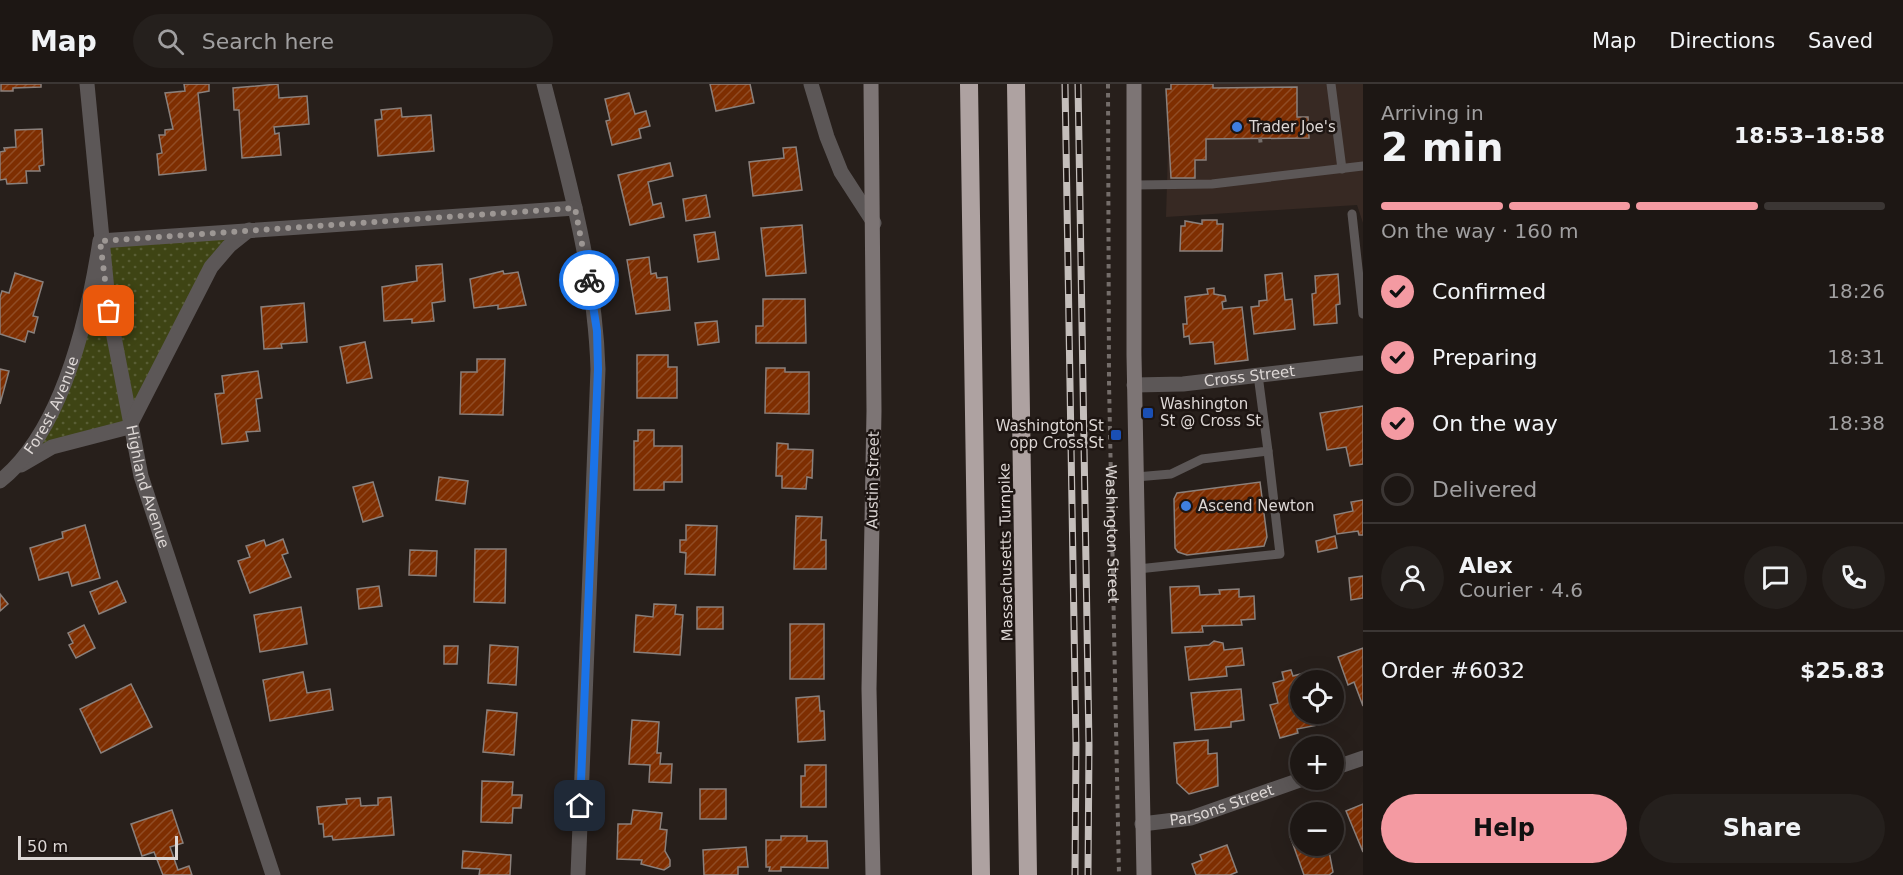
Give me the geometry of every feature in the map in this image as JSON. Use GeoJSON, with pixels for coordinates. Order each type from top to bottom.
{"type":"FeatureCollection","features":[{"type":"Feature","properties":{"kind":"highway","name":"Massachusetts Turnpike"},"geometry":{"type":"LineString","coordinates":[[969,84],[981,875]]}},
{"type":"Feature","properties":{"kind":"highway","name":"Massachusetts Turnpike"},"geometry":{"type":"LineString","coordinates":[[1016,84],[1028,875]]}},
{"type":"Feature","properties":{"kind":"main road","name":"Austin Street"},"geometry":{"type":"LineString","coordinates":[[871,84],[874,411],[869,677],[873,875]]}},
{"type":"Feature","properties":{"kind":"main road","name":"Washington Street"},"geometry":{"type":"LineString","coordinates":[[1134,84],[1134,385],[1144,875]]}},
{"type":"Feature","properties":{"kind":"street","name":"Highland Avenue"},"geometry":{"type":"LineString","coordinates":[[87,84],[100,241],[109,311],[129,427],[154,521],[273,875]]}},
{"type":"Feature","properties":{"kind":"street"},"geometry":{"type":"LineString","coordinates":[[544,84],[575,208],[593,298],[598,369],[578,875]]}},
{"type":"Feature","properties":{"kind":"street"},"geometry":{"type":"LineString","coordinates":[[811,84],[827,137],[841,172],[874,223]]}},
{"type":"Feature","properties":{"kind":"street"},"geometry":{"type":"LineString","coordinates":[[100,241],[575,208]]}},
{"type":"Feature","properties":{"kind":"street"},"geometry":{"type":"LineString","coordinates":[[129,427],[211,267],[229,246],[249,230]]}},
{"type":"Feature","properties":{"kind":"street","name":"Forest Avenue"},"geometry":{"type":"LineString","coordinates":[[20,466],[42,431],[76,354],[93,289],[100,241]]}},
{"type":"Feature","properties":{"kind":"street","name":"Cross Street"},"geometry":{"type":"LineString","coordinates":[[1134,385],[1183,384],[1363,363]]}},
{"type":"Feature","properties":{"kind":"street","name":"Forest Avenue"},"geometry":{"type":"LineString","coordinates":[[0,481],[52,447],[129,427]]}},
{"type":"Feature","properties":{"kind":"street"},"geometry":{"type":"LineString","coordinates":[[1344,765],[1363,758]]}},
{"type":"Feature","properties":{"kind":"street","name":"Parsons Street"},"geometry":{"type":"LineString","coordinates":[[1143,824],[1191,818],[1290,783]]}},
{"type":"Feature","properties":{"kind":"lane"},"geometry":{"type":"LineString","coordinates":[[1331,84],[1342,169]]}},
{"type":"Feature","properties":{"kind":"lane"},"geometry":{"type":"LineString","coordinates":[[1135,185],[1212,184],[1363,166]]}},
{"type":"Feature","properties":{"kind":"lane"},"geometry":{"type":"LineString","coordinates":[[1352,214],[1363,314]]}},
{"type":"Feature","properties":{"kind":"lane"},"geometry":{"type":"LineString","coordinates":[[1138,569],[1280,554],[1258,375]]}},
{"type":"Feature","properties":{"kind":"lane"},"geometry":{"type":"LineString","coordinates":[[1136,477],[1171,474],[1202,459],[1268,451]]}},
{"type":"Feature","properties":{"kind":"path","name":"Washington Street"},"geometry":{"type":"LineString","coordinates":[[1108,84],[1109,382],[1119,875]]}},
{"type":"Feature","properties":{"kind":"path"},"geometry":{"type":"LineString","coordinates":[[1260,138],[1262,146]]}},
{"type":"Feature","properties":{"kind":"shaded area"},"geometry":{"type":"Polygon","coordinates":[[[1170,84],[1363,84],[1363,223],[1357,205],[1166,217],[1170,84]]]}},
{"type":"Feature","properties":{"kind":"green space"},"geometry":{"type":"Polygon","coordinates":[[[249,230],[229,246],[129,427],[20,466],[59,394],[100,241],[249,230]]]}},
{"type":"Feature","properties":{"kind":"building"},"geometry":{"type":"Polygon","coordinates":[[[1,84],[41,84],[41,87],[1,91],[1,84]]]}},
{"type":"Feature","properties":{"kind":"building"},"geometry":{"type":"Polygon","coordinates":[[[184,84],[209,84],[209,91],[198,93],[206,170],[159,175],[157,154],[162,153],[159,135],[165,135],[165,130],[173,129],[165,93],[185,91],[184,84]]]}},
{"type":"Feature","properties":{"kind":"building"},"geometry":{"type":"Polygon","coordinates":[[[278,84],[279,98],[307,96],[309,124],[274,127],[275,134],[279,133],[281,155],[242,158],[239,110],[234,110],[233,88],[278,84]]]}},
{"type":"Feature","properties":{"kind":"building"},"geometry":{"type":"Polygon","coordinates":[[[710,84],[750,84],[754,103],[716,111],[710,84]]]}},
{"type":"Feature","properties":{"kind":"building","name":"Trader Joe's"},"geometry":{"type":"Polygon","coordinates":[[[1171,84],[1213,84],[1213,88],[1297,87],[1297,117],[1308,117],[1309,138],[1206,139],[1206,160],[1195,160],[1195,178],[1171,178],[1166,89],[1171,89],[1171,84]]]}},
{"type":"Feature","properties":{"kind":"building"},"geometry":{"type":"Polygon","coordinates":[[[629,93],[635,114],[646,111],[650,126],[639,129],[641,138],[612,145],[606,121],[610,120],[605,99],[629,93]]]}},
{"type":"Feature","properties":{"kind":"building"},"geometry":{"type":"Polygon","coordinates":[[[401,108],[402,117],[431,115],[434,151],[378,156],[375,120],[382,119],[381,110],[401,108]]]}},
{"type":"Feature","properties":{"kind":"building"},"geometry":{"type":"Polygon","coordinates":[[[42,129],[44,165],[39,166],[40,171],[26,171],[27,183],[7,184],[6,179],[0,180],[0,152],[5,151],[4,148],[16,147],[15,130],[42,129]]]}},
{"type":"Feature","properties":{"kind":"building"},"geometry":{"type":"Polygon","coordinates":[[[796,147],[802,190],[753,196],[749,162],[784,158],[783,148],[796,147]]]}},
{"type":"Feature","properties":{"kind":"building"},"geometry":{"type":"Polygon","coordinates":[[[670,163],[673,176],[648,182],[653,205],[661,203],[664,217],[630,225],[618,175],[670,163]]]}},
{"type":"Feature","properties":{"kind":"building"},"geometry":{"type":"Polygon","coordinates":[[[706,195],[710,217],[686,221],[683,199],[706,195]]]}},
{"type":"Feature","properties":{"kind":"building"},"geometry":{"type":"Polygon","coordinates":[[[1202,220],[1217,220],[1217,224],[1223,224],[1222,251],[1180,251],[1181,226],[1185,226],[1185,221],[1202,224],[1202,220]]]}},
{"type":"Feature","properties":{"kind":"building"},"geometry":{"type":"Polygon","coordinates":[[[802,225],[806,273],[766,276],[761,228],[802,225]]]}},
{"type":"Feature","properties":{"kind":"building"},"geometry":{"type":"Polygon","coordinates":[[[715,232],[719,259],[698,262],[694,235],[715,232]]]}},
{"type":"Feature","properties":{"kind":"building"},"geometry":{"type":"Polygon","coordinates":[[[649,257],[651,274],[656,273],[657,278],[667,277],[670,310],[636,314],[627,260],[649,257]]]}},
{"type":"Feature","properties":{"kind":"building"},"geometry":{"type":"Polygon","coordinates":[[[442,264],[445,301],[432,303],[434,321],[412,323],[412,319],[384,321],[382,287],[417,281],[416,266],[442,264]]]}},
{"type":"Feature","properties":{"kind":"building"},"geometry":{"type":"Polygon","coordinates":[[[503,271],[504,274],[518,272],[526,305],[498,309],[498,305],[474,308],[470,279],[503,271]]]}},
{"type":"Feature","properties":{"kind":"building"},"geometry":{"type":"Polygon","coordinates":[[[15,273],[43,282],[33,316],[38,317],[34,333],[28,331],[25,342],[0,334],[0,297],[2,291],[9,293],[15,273]]]}},
{"type":"Feature","properties":{"kind":"building"},"geometry":{"type":"Polygon","coordinates":[[[1282,273],[1285,300],[1292,299],[1295,329],[1254,334],[1251,307],[1259,306],[1259,301],[1267,300],[1265,275],[1282,273]]]}},
{"type":"Feature","properties":{"kind":"building"},"geometry":{"type":"Polygon","coordinates":[[[1338,274],[1340,304],[1336,305],[1337,323],[1314,325],[1312,294],[1316,293],[1315,276],[1338,274]]]}},
{"type":"Feature","properties":{"kind":"building"},"geometry":{"type":"Polygon","coordinates":[[[1214,288],[1214,294],[1225,296],[1226,301],[1222,302],[1223,309],[1242,307],[1248,360],[1215,364],[1213,342],[1190,344],[1189,336],[1184,337],[1183,324],[1187,324],[1185,297],[1208,294],[1207,289],[1214,288]]]}},
{"type":"Feature","properties":{"kind":"building"},"geometry":{"type":"Polygon","coordinates":[[[763,299],[805,299],[806,343],[756,343],[756,326],[763,326],[763,299]]]}},
{"type":"Feature","properties":{"kind":"building"},"geometry":{"type":"Polygon","coordinates":[[[304,303],[307,342],[281,344],[282,348],[264,349],[261,307],[304,303]]]}},
{"type":"Feature","properties":{"kind":"building"},"geometry":{"type":"Polygon","coordinates":[[[717,321],[719,342],[698,345],[695,323],[717,321]]]}},
{"type":"Feature","properties":{"kind":"building"},"geometry":{"type":"Polygon","coordinates":[[[365,342],[372,378],[347,383],[340,347],[365,342]]]}},
{"type":"Feature","properties":{"kind":"building"},"geometry":{"type":"Polygon","coordinates":[[[637,355],[668,355],[668,367],[677,367],[677,398],[637,398],[637,355]]]}},
{"type":"Feature","properties":{"kind":"building"},"geometry":{"type":"Polygon","coordinates":[[[477,359],[505,359],[503,415],[460,414],[461,372],[477,372],[477,359]]]}},
{"type":"Feature","properties":{"kind":"building"},"geometry":{"type":"Polygon","coordinates":[[[766,368],[785,368],[785,372],[809,372],[809,414],[765,413],[766,368]]]}},
{"type":"Feature","properties":{"kind":"building"},"geometry":{"type":"Polygon","coordinates":[[[0,369],[9,371],[0,404],[0,369]]]}},
{"type":"Feature","properties":{"kind":"building"},"geometry":{"type":"Polygon","coordinates":[[[258,371],[262,398],[256,399],[260,431],[246,432],[248,441],[222,444],[215,394],[224,393],[222,376],[258,371]]]}},
{"type":"Feature","properties":{"kind":"building"},"geometry":{"type":"Polygon","coordinates":[[[1363,406],[1363,464],[1350,466],[1346,447],[1327,450],[1320,413],[1363,406]]]}},
{"type":"Feature","properties":{"kind":"building"},"geometry":{"type":"Polygon","coordinates":[[[638,430],[654,430],[654,446],[682,446],[682,482],[664,482],[664,490],[634,490],[634,441],[638,441],[638,430]]]}},
{"type":"Feature","properties":{"kind":"building"},"geometry":{"type":"Polygon","coordinates":[[[777,443],[788,444],[788,449],[813,450],[812,478],[807,477],[806,489],[782,488],[782,476],[776,476],[777,443]]]}},
{"type":"Feature","properties":{"kind":"building"},"geometry":{"type":"Polygon","coordinates":[[[439,477],[468,481],[465,504],[436,500],[439,477]]]}},
{"type":"Feature","properties":{"kind":"building"},"geometry":{"type":"Polygon","coordinates":[[[373,482],[383,516],[363,522],[353,487],[373,482]]]}},
{"type":"Feature","properties":{"kind":"building"},"geometry":{"type":"Polygon","coordinates":[[[1260,482],[1267,537],[1264,546],[1187,555],[1178,552],[1175,548],[1174,499],[1177,493],[1260,482]]]}},
{"type":"Feature","properties":{"kind":"building"},"geometry":{"type":"Polygon","coordinates":[[[1363,500],[1363,535],[1359,535],[1358,531],[1337,534],[1334,515],[1353,511],[1351,502],[1363,500]]]}},
{"type":"Feature","properties":{"kind":"building"},"geometry":{"type":"Polygon","coordinates":[[[796,516],[822,517],[821,540],[826,540],[826,569],[794,569],[796,516]]]}},
{"type":"Feature","properties":{"kind":"building"},"geometry":{"type":"Polygon","coordinates":[[[85,525],[100,578],[72,586],[68,572],[39,580],[30,548],[63,538],[62,532],[85,525]]]}},
{"type":"Feature","properties":{"kind":"building"},"geometry":{"type":"Polygon","coordinates":[[[686,525],[717,526],[715,575],[685,574],[686,553],[680,552],[680,540],[686,540],[686,525]]]}},
{"type":"Feature","properties":{"kind":"building"},"geometry":{"type":"Polygon","coordinates":[[[1335,536],[1337,548],[1318,552],[1316,541],[1335,536]]]}},
{"type":"Feature","properties":{"kind":"building"},"geometry":{"type":"Polygon","coordinates":[[[283,539],[288,553],[282,555],[291,577],[250,593],[238,561],[250,557],[246,546],[264,540],[266,546],[283,539]]]}},
{"type":"Feature","properties":{"kind":"building"},"geometry":{"type":"Polygon","coordinates":[[[475,549],[506,549],[505,603],[474,602],[475,549]]]}},
{"type":"Feature","properties":{"kind":"building"},"geometry":{"type":"Polygon","coordinates":[[[410,550],[437,551],[436,576],[409,575],[410,550]]]}},
{"type":"Feature","properties":{"kind":"building"},"geometry":{"type":"Polygon","coordinates":[[[1363,576],[1363,598],[1351,600],[1349,578],[1363,576]]]}},
{"type":"Feature","properties":{"kind":"building"},"geometry":{"type":"Polygon","coordinates":[[[117,581],[126,602],[99,614],[90,592],[117,581]]]}},
{"type":"Feature","properties":{"kind":"building"},"geometry":{"type":"Polygon","coordinates":[[[379,586],[382,606],[359,609],[357,589],[379,586]]]}},
{"type":"Feature","properties":{"kind":"building"},"geometry":{"type":"Polygon","coordinates":[[[1199,586],[1200,595],[1220,594],[1219,590],[1239,589],[1239,597],[1254,596],[1255,619],[1241,620],[1242,625],[1202,626],[1203,632],[1172,633],[1170,587],[1199,586]]]}},
{"type":"Feature","properties":{"kind":"building"},"geometry":{"type":"Polygon","coordinates":[[[0,594],[8,604],[0,611],[0,594]]]}},
{"type":"Feature","properties":{"kind":"building"},"geometry":{"type":"Polygon","coordinates":[[[654,604],[676,605],[675,614],[683,615],[680,655],[634,652],[636,615],[653,617],[654,604]]]}},
{"type":"Feature","properties":{"kind":"building"},"geometry":{"type":"Polygon","coordinates":[[[301,607],[307,644],[260,652],[254,615],[301,607]]]}},
{"type":"Feature","properties":{"kind":"building"},"geometry":{"type":"Polygon","coordinates":[[[697,607],[723,607],[723,629],[697,629],[697,607]]]}},
{"type":"Feature","properties":{"kind":"building"},"geometry":{"type":"Polygon","coordinates":[[[790,624],[824,624],[824,679],[790,679],[790,624]]]}},
{"type":"Feature","properties":{"kind":"building"},"geometry":{"type":"Polygon","coordinates":[[[84,625],[95,648],[76,658],[69,645],[73,643],[68,633],[84,625]]]}},
{"type":"Feature","properties":{"kind":"building"},"geometry":{"type":"Polygon","coordinates":[[[1214,641],[1223,643],[1224,650],[1242,648],[1244,665],[1226,667],[1227,676],[1189,680],[1185,647],[1209,645],[1214,641]]]}},
{"type":"Feature","properties":{"kind":"building"},"geometry":{"type":"Polygon","coordinates":[[[490,645],[518,647],[516,685],[488,683],[490,645]]]}},
{"type":"Feature","properties":{"kind":"building"},"geometry":{"type":"Polygon","coordinates":[[[444,646],[458,646],[457,664],[444,664],[444,646]]]}},
{"type":"Feature","properties":{"kind":"building"},"geometry":{"type":"Polygon","coordinates":[[[1363,648],[1363,706],[1354,682],[1348,685],[1338,657],[1363,648]]]}},
{"type":"Feature","properties":{"kind":"building"},"geometry":{"type":"Polygon","coordinates":[[[1290,670],[1290,724],[1323,724],[1297,729],[1298,733],[1280,738],[1270,705],[1278,703],[1273,683],[1284,680],[1282,672],[1290,670]]]}},
{"type":"Feature","properties":{"kind":"building"},"geometry":{"type":"Polygon","coordinates":[[[303,672],[307,693],[330,689],[333,710],[270,721],[263,680],[303,672]]]}},
{"type":"Feature","properties":{"kind":"building"},"geometry":{"type":"Polygon","coordinates":[[[131,684],[152,727],[101,753],[80,709],[131,684]]]}},
{"type":"Feature","properties":{"kind":"building"},"geometry":{"type":"Polygon","coordinates":[[[1241,689],[1244,720],[1231,722],[1231,727],[1195,730],[1191,693],[1241,689]]]}},
{"type":"Feature","properties":{"kind":"building"},"geometry":{"type":"Polygon","coordinates":[[[819,696],[820,711],[824,711],[825,740],[798,742],[796,698],[819,696]]]}},
{"type":"Feature","properties":{"kind":"building"},"geometry":{"type":"Polygon","coordinates":[[[487,710],[517,713],[514,755],[483,752],[487,710]]]}},
{"type":"Feature","properties":{"kind":"building"},"geometry":{"type":"Polygon","coordinates":[[[632,720],[659,722],[657,753],[661,753],[660,764],[672,764],[671,783],[649,782],[650,765],[629,764],[632,720]]]}},
{"type":"Feature","properties":{"kind":"building"},"geometry":{"type":"Polygon","coordinates":[[[1208,740],[1208,754],[1217,753],[1218,786],[1189,794],[1177,783],[1174,743],[1208,740]]]}},
{"type":"Feature","properties":{"kind":"building"},"geometry":{"type":"Polygon","coordinates":[[[805,765],[826,765],[826,807],[801,807],[801,776],[805,776],[805,765]]]}},
{"type":"Feature","properties":{"kind":"building"},"geometry":{"type":"Polygon","coordinates":[[[482,781],[513,782],[512,795],[522,795],[521,808],[513,808],[512,823],[481,822],[482,781]]]}},
{"type":"Feature","properties":{"kind":"building"},"geometry":{"type":"Polygon","coordinates":[[[700,789],[726,789],[726,819],[700,819],[700,789]]]}},
{"type":"Feature","properties":{"kind":"building"},"geometry":{"type":"Polygon","coordinates":[[[391,797],[394,835],[333,840],[332,836],[324,837],[323,824],[319,824],[317,807],[347,804],[346,799],[360,798],[361,806],[378,805],[378,798],[391,797]]]}},
{"type":"Feature","properties":{"kind":"building"},"geometry":{"type":"Polygon","coordinates":[[[1363,804],[1363,852],[1346,811],[1363,804]]]}},
{"type":"Feature","properties":{"kind":"building"},"geometry":{"type":"Polygon","coordinates":[[[172,810],[183,843],[170,847],[178,870],[189,866],[192,875],[163,875],[154,852],[142,856],[131,824],[172,810]]]}},
{"type":"Feature","properties":{"kind":"building"},"geometry":{"type":"Polygon","coordinates":[[[633,810],[662,813],[660,829],[667,830],[665,851],[670,860],[670,866],[664,870],[641,864],[642,860],[617,859],[618,824],[631,824],[633,810]]]}},
{"type":"Feature","properties":{"kind":"building"},"geometry":{"type":"Polygon","coordinates":[[[781,836],[807,836],[807,841],[827,841],[828,868],[781,867],[781,871],[769,871],[770,867],[766,867],[766,840],[781,840],[781,836]]]}},
{"type":"Feature","properties":{"kind":"building"},"geometry":{"type":"Polygon","coordinates":[[[1227,845],[1237,872],[1230,875],[1196,875],[1192,864],[1202,860],[1200,855],[1227,845]]]}},
{"type":"Feature","properties":{"kind":"building"},"geometry":{"type":"Polygon","coordinates":[[[746,847],[748,867],[738,867],[738,875],[704,875],[703,850],[746,847]]]}},
{"type":"Feature","properties":{"kind":"building"},"geometry":{"type":"Polygon","coordinates":[[[463,851],[511,855],[510,875],[479,875],[480,869],[462,868],[463,851]]]}},
{"type":"Feature","properties":{"kind":"building"},"geometry":{"type":"Polygon","coordinates":[[[1297,856],[1330,856],[1333,872],[1329,875],[1304,875],[1297,856]]]}},
{"type":"Feature","properties":{"kind":"railway"},"geometry":{"type":"LineString","coordinates":[[1065,84],[1076,745],[1075,875]]}},
{"type":"Feature","properties":{"kind":"railway"},"geometry":{"type":"LineString","coordinates":[[1078,84],[1089,745],[1088,875]]}},
{"type":"Feature","properties":{"kind":"way so far"},"geometry":{"type":"LineString","coordinates":[[109,311],[100,241],[575,208],[589,280]]}},
{"type":"Feature","properties":{"kind":"place","name":"Trader Joe's"},"geometry":{"type":"Point","coordinates":[1237,127]}},
{"type":"Feature","properties":{"kind":"place","name":"Washington St @ Cross St"},"geometry":{"type":"Point","coordinates":[1148,413]}},
{"type":"Feature","properties":{"kind":"place","name":"Washington St opp Cross St"},"geometry":{"type":"Point","coordinates":[1116,435]}},
{"type":"Feature","properties":{"kind":"place","name":"Ascend Newton"},"geometry":{"type":"Point","coordinates":[1186,506]}},
{"type":"Feature","properties":{"kind":"route"},"geometry":{"type":"LineString","coordinates":[[580,806],[598,369],[597,331],[589,280]]}}]}
